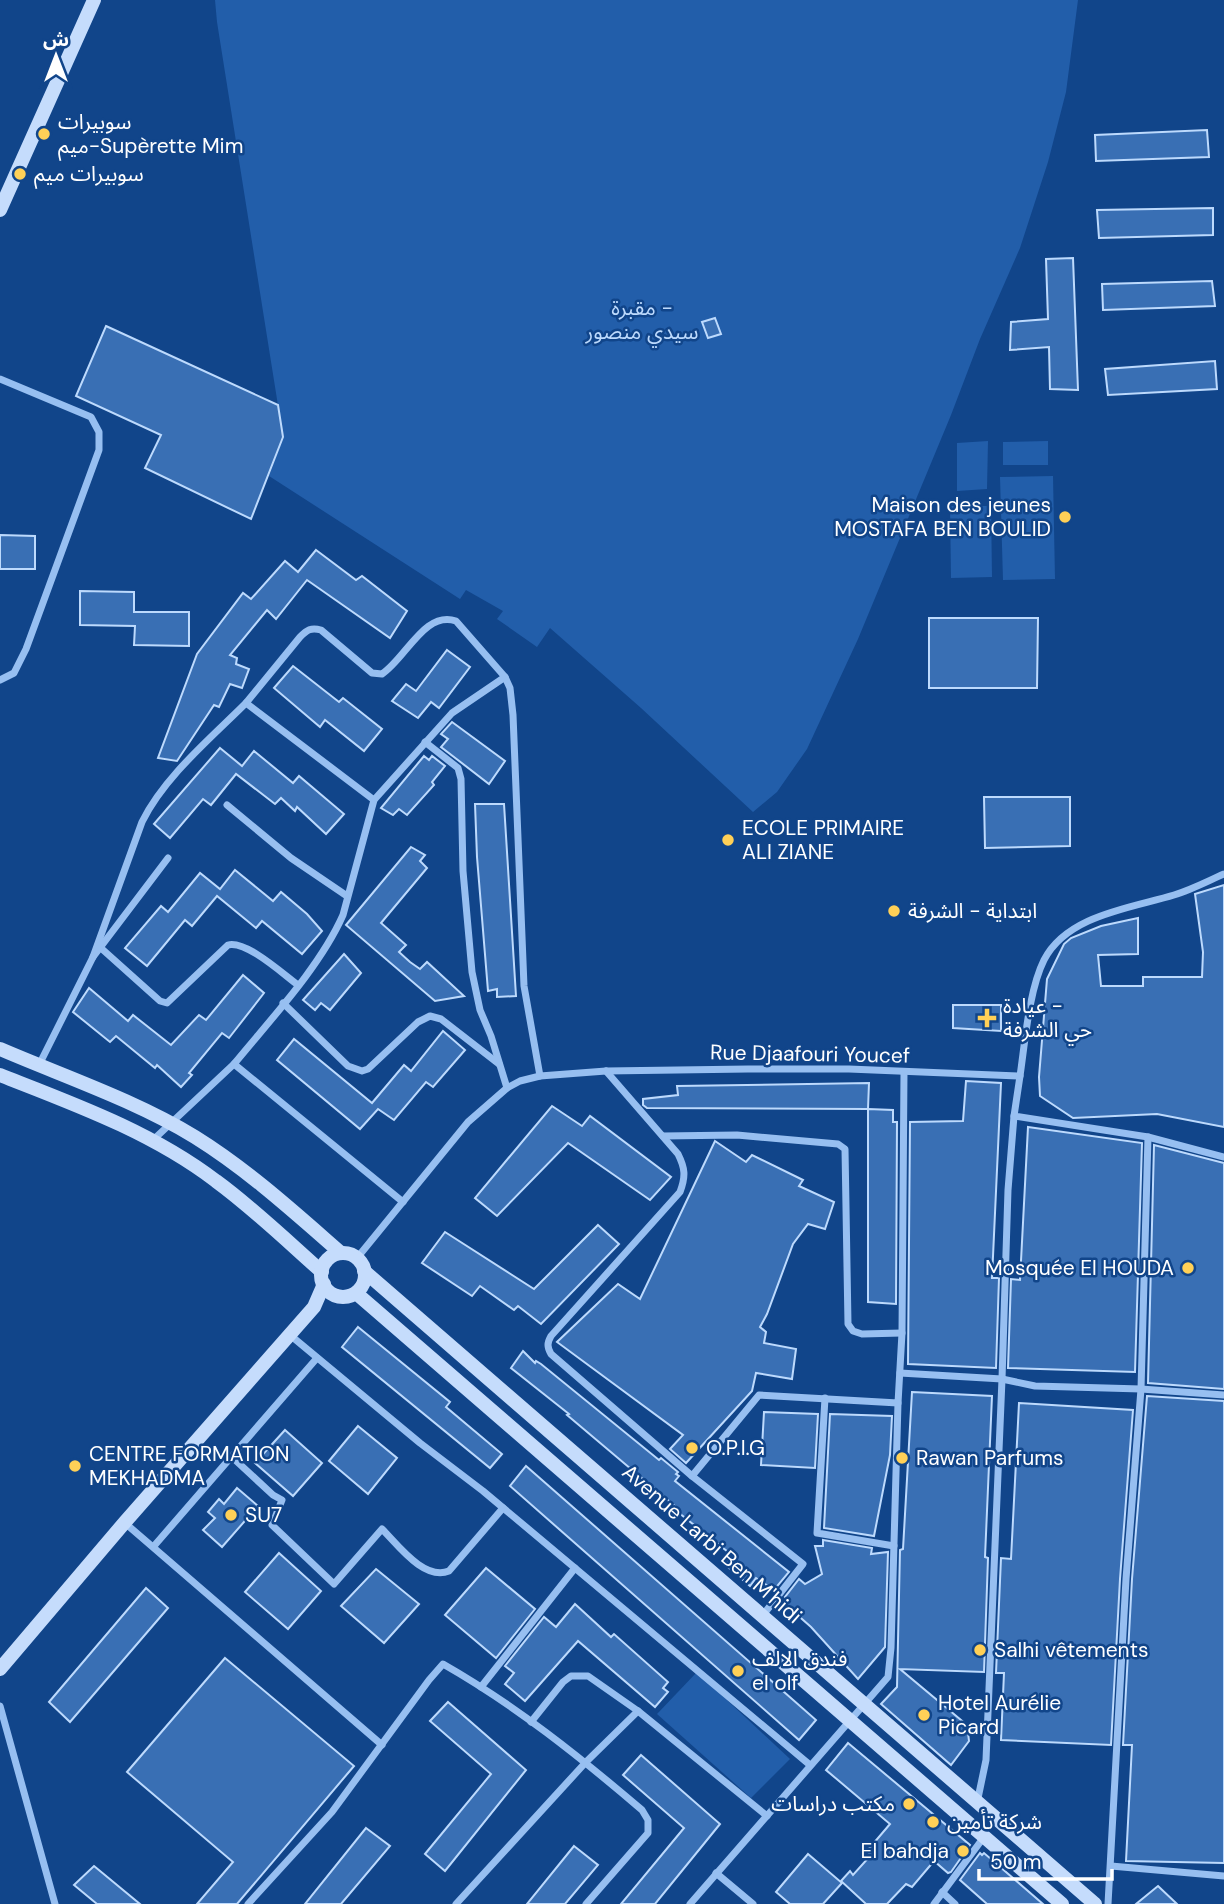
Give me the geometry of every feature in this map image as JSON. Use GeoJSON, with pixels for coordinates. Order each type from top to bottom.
{"type":"FeatureCollection","features":[{"type":"Feature","properties":{"kind":"main road"},"geometry":{"type":"LineString","coordinates":[[0,210],[94,0]]}},
{"type":"Feature","properties":{"kind":"main road"},"geometry":{"type":"LineString","coordinates":[[0,1049],[120,1099],[200,1141],[241,1169],[341,1254]]}},
{"type":"Feature","properties":{"kind":"main road"},"geometry":{"type":"LineString","coordinates":[[0,1075],[93,1112],[152,1141],[217,1181],[323,1278],[335,1295],[353,1294]]}},
{"type":"Feature","properties":{"kind":"main road"},"geometry":{"type":"LineString","coordinates":[[0,1669],[314,1307],[328,1260],[348,1254],[361,1265],[364,1281],[353,1294],[314,1307]]}},
{"type":"Feature","properties":{"kind":"main road","name":"Avenue Larbi Ben M'hidi"},"geometry":{"type":"LineString","coordinates":[[361,1265],[1095,1904]]}},
{"type":"Feature","properties":{"kind":"main road","name":"Avenue Larbi Ben M'hidi"},"geometry":{"type":"LineString","coordinates":[[353,1294],[1062,1904]]}},
{"type":"Feature","properties":{"kind":"street"},"geometry":{"type":"LineString","coordinates":[[0,379],[91,417],[99,432],[99,450],[26,649],[14,673],[0,680]]}},
{"type":"Feature","properties":{"kind":"street"},"geometry":{"type":"LineString","coordinates":[[39,1065],[93,957],[150,804],[164,786],[246,703],[307,630],[321,630],[372,673],[382,674],[396,663],[430,624],[446,617],[456,621],[505,677],[510,688],[524,986],[540,1076]]}},
{"type":"Feature","properties":{"kind":"street"},"geometry":{"type":"LineString","coordinates":[[152,1141],[234,1064],[298,985],[337,928],[373,800],[452,713],[505,677]]}},
{"type":"Feature","properties":{"kind":"street"},"geometry":{"type":"LineString","coordinates":[[246,703],[373,800]]}},
{"type":"Feature","properties":{"kind":"street"},"geometry":{"type":"LineString","coordinates":[[425,742],[458,768],[461,779],[463,871],[472,972],[480,1010],[507,1088]]}},
{"type":"Feature","properties":{"kind":"street"},"geometry":{"type":"LineString","coordinates":[[227,805],[291,858],[347,896]]}},
{"type":"Feature","properties":{"kind":"street"},"geometry":{"type":"LineString","coordinates":[[93,957],[168,858]]}},
{"type":"Feature","properties":{"kind":"street"},"geometry":{"type":"LineString","coordinates":[[977,1802],[986,1760],[1008,1189],[1014,1116],[1037,979],[1044,961],[1064,935],[1116,911],[1178,894],[1224,874]]}},
{"type":"Feature","properties":{"kind":"street"},"geometry":{"type":"LineString","coordinates":[[102,948],[160,1001],[167,1003],[228,945],[235,943],[245,947],[298,985]]}},
{"type":"Feature","properties":{"kind":"street"},"geometry":{"type":"LineString","coordinates":[[283,1003],[355,1070],[368,1069],[418,1022],[430,1016],[441,1019],[500,1065]]}},
{"type":"Feature","properties":{"kind":"street"},"geometry":{"type":"LineString","coordinates":[[234,1064],[403,1202]]}},
{"type":"Feature","properties":{"kind":"street","name":"Rue Djaafouri Youcef"},"geometry":{"type":"LineString","coordinates":[[361,1265],[403,1202],[468,1122],[520,1080],[606,1071],[849,1069],[1020,1076]]}},
{"type":"Feature","properties":{"kind":"street"},"geometry":{"type":"LineString","coordinates":[[606,1071],[678,1154],[684,1166],[685,1178],[680,1192],[547,1342],[551,1354],[692,1476],[803,1564],[763,1615]]}},
{"type":"Feature","properties":{"kind":"street"},"geometry":{"type":"LineString","coordinates":[[690,1904],[888,1677],[902,1333],[904,1072]]}},
{"type":"Feature","properties":{"kind":"street"},"geometry":{"type":"LineString","coordinates":[[1014,1116],[1148,1137],[1224,1157]]}},
{"type":"Feature","properties":{"kind":"street"},"geometry":{"type":"LineString","coordinates":[[663,1136],[737,1135],[842,1146],[845,1149],[849,1324],[853,1331],[862,1334],[902,1333]]}},
{"type":"Feature","properties":{"kind":"street"},"geometry":{"type":"LineString","coordinates":[[1108,1904],[1126,1579],[1141,1389],[1148,1137]]}},
{"type":"Feature","properties":{"kind":"street"},"geometry":{"type":"LineString","coordinates":[[289,1335],[358,1394],[503,1508],[810,1765]]}},
{"type":"Feature","properties":{"kind":"street"},"geometry":{"type":"LineString","coordinates":[[154,1546],[317,1358]]}},
{"type":"Feature","properties":{"kind":"street"},"geometry":{"type":"LineString","coordinates":[[900,1373],[1002,1379],[1035,1386],[1224,1395]]}},
{"type":"Feature","properties":{"kind":"street"},"geometry":{"type":"LineString","coordinates":[[692,1476],[759,1395],[898,1403]]}},
{"type":"Feature","properties":{"kind":"street"},"geometry":{"type":"LineString","coordinates":[[825,1398],[817,1533],[894,1546]]}},
{"type":"Feature","properties":{"kind":"street"},"geometry":{"type":"LineString","coordinates":[[232,1457],[282,1500],[272,1525],[334,1584],[382,1529],[425,1569],[437,1574],[449,1571],[503,1508]]}},
{"type":"Feature","properties":{"kind":"street"},"geometry":{"type":"LineString","coordinates":[[125,1522],[382,1745]]}},
{"type":"Feature","properties":{"kind":"street"},"geometry":{"type":"LineString","coordinates":[[481,1687],[575,1568]]}},
{"type":"Feature","properties":{"kind":"street"},"geometry":{"type":"LineString","coordinates":[[248,1904],[332,1812],[443,1664],[481,1687],[586,1762],[642,1811],[648,1820],[648,1833],[586,1904]]}},
{"type":"Feature","properties":{"kind":"street"},"geometry":{"type":"LineString","coordinates":[[530,1722],[563,1682],[571,1676],[587,1676],[638,1711],[767,1815]]}},
{"type":"Feature","properties":{"kind":"street"},"geometry":{"type":"LineString","coordinates":[[0,1706],[55,1904]]}},
{"type":"Feature","properties":{"kind":"street"},"geometry":{"type":"LineString","coordinates":[[456,1904],[586,1762],[638,1711]]}},
{"type":"Feature","properties":{"kind":"street"},"geometry":{"type":"LineString","coordinates":[[934,1904],[984,1837]]}},
{"type":"Feature","properties":{"kind":"street"},"geometry":{"type":"LineString","coordinates":[[1111,1866],[1224,1876]]}},
{"type":"Feature","properties":{"kind":"street"},"geometry":{"type":"LineString","coordinates":[[716,1873],[753,1904]]}},
{"type":"Feature","properties":{"kind":"street"},"geometry":{"type":"LineString","coordinates":[[942,1892],[955,1904]]}},
{"type":"Feature","properties":{"kind":"green space","name":"مقبرة - سيدي منصور"},"geometry":{"type":"Polygon","coordinates":[[[215,0],[1078,0],[1066,92],[1048,162],[1020,248],[980,339],[858,639],[807,749],[777,792],[753,812],[550,628],[537,647],[497,619],[503,611],[466,590],[460,599],[269,476],[283,437],[215,0]]]}},
{"type":"Feature","properties":{"kind":"green space"},"geometry":{"type":"Polygon","coordinates":[[[988,441],[987,489],[957,491],[957,443],[988,441]]]}},
{"type":"Feature","properties":{"kind":"green space"},"geometry":{"type":"Polygon","coordinates":[[[1048,441],[1048,465],[1003,465],[1003,442],[1048,441]]]}},
{"type":"Feature","properties":{"kind":"green space"},"geometry":{"type":"Polygon","coordinates":[[[1053,476],[1055,579],[1003,580],[1000,477],[1053,476]]]}},
{"type":"Feature","properties":{"kind":"green space"},"geometry":{"type":"Polygon","coordinates":[[[950,506],[991,506],[992,577],[951,578],[950,506]]]}},
{"type":"Feature","properties":{"kind":"green space"},"geometry":{"type":"Polygon","coordinates":[[[697,1672],[790,1759],[751,1798],[657,1714],[697,1672]]]}},
{"type":"Feature","properties":{"kind":"building"},"geometry":{"type":"Polygon","coordinates":[[[1207,130],[1209,157],[1096,161],[1095,135],[1207,130]]]}},
{"type":"Feature","properties":{"kind":"building"},"geometry":{"type":"Polygon","coordinates":[[[1213,208],[1213,235],[1099,238],[1097,210],[1213,208]]]}},
{"type":"Feature","properties":{"kind":"building"},"geometry":{"type":"Polygon","coordinates":[[[1073,258],[1078,390],[1050,389],[1049,347],[1010,350],[1011,322],[1048,319],[1046,259],[1073,258]]]}},
{"type":"Feature","properties":{"kind":"building"},"geometry":{"type":"Polygon","coordinates":[[[1212,281],[1215,306],[1103,310],[1102,284],[1212,281]]]}},
{"type":"Feature","properties":{"kind":"building"},"geometry":{"type":"Polygon","coordinates":[[[715,318],[721,334],[708,338],[702,322],[715,318]]]}},
{"type":"Feature","properties":{"kind":"building"},"geometry":{"type":"Polygon","coordinates":[[[106,326],[278,405],[283,437],[251,519],[145,468],[161,435],[76,396],[106,326]]]}},
{"type":"Feature","properties":{"kind":"building"},"geometry":{"type":"Polygon","coordinates":[[[1215,361],[1217,389],[1108,395],[1105,369],[1215,361]]]}},
{"type":"Feature","properties":{"kind":"building"},"geometry":{"type":"Polygon","coordinates":[[[0,535],[35,536],[35,569],[0,569],[0,535]]]}},
{"type":"Feature","properties":{"kind":"building"},"geometry":{"type":"Polygon","coordinates":[[[316,550],[356,580],[362,576],[407,611],[390,638],[307,580],[276,619],[267,610],[230,655],[237,658],[236,664],[249,669],[242,688],[230,684],[219,707],[214,705],[177,761],[158,758],[197,654],[243,593],[251,599],[285,561],[298,572],[316,550]]]}},
{"type":"Feature","properties":{"kind":"building"},"geometry":{"type":"Polygon","coordinates":[[[80,591],[134,592],[134,612],[189,612],[189,646],[134,645],[135,626],[80,625],[80,591]]]}},
{"type":"Feature","properties":{"kind":"building"},"geometry":{"type":"Polygon","coordinates":[[[929,618],[1038,618],[1037,688],[929,688],[929,618]]]}},
{"type":"Feature","properties":{"kind":"building"},"geometry":{"type":"Polygon","coordinates":[[[447,650],[470,667],[439,708],[431,702],[418,718],[392,701],[406,684],[416,691],[447,650]]]}},
{"type":"Feature","properties":{"kind":"building"},"geometry":{"type":"Polygon","coordinates":[[[293,666],[339,702],[343,698],[382,729],[364,751],[325,720],[320,727],[274,688],[293,666]]]}},
{"type":"Feature","properties":{"kind":"building"},"geometry":{"type":"Polygon","coordinates":[[[452,722],[505,761],[489,784],[441,747],[448,739],[441,734],[452,722]]]}},
{"type":"Feature","properties":{"kind":"building"},"geometry":{"type":"Polygon","coordinates":[[[220,748],[242,766],[254,751],[293,783],[299,776],[344,814],[326,834],[297,807],[295,811],[281,798],[275,804],[236,774],[211,805],[203,799],[170,838],[154,824],[220,748]]]}},
{"type":"Feature","properties":{"kind":"building"},"geometry":{"type":"Polygon","coordinates":[[[424,756],[429,760],[432,756],[445,766],[432,782],[434,785],[407,815],[399,809],[393,815],[381,808],[424,756]]]}},
{"type":"Feature","properties":{"kind":"building"},"geometry":{"type":"Polygon","coordinates":[[[984,797],[1070,797],[1070,846],[985,848],[984,797]]]}},
{"type":"Feature","properties":{"kind":"building"},"geometry":{"type":"Polygon","coordinates":[[[475,804],[504,804],[516,996],[497,997],[497,989],[488,991],[475,804]]]}},
{"type":"Feature","properties":{"kind":"building"},"geometry":{"type":"Polygon","coordinates":[[[411,847],[425,855],[420,861],[427,868],[381,923],[406,945],[399,952],[410,962],[420,969],[427,962],[464,996],[435,1001],[346,925],[411,847]]]}},
{"type":"Feature","properties":{"kind":"building"},"geometry":{"type":"Polygon","coordinates":[[[235,870],[273,901],[281,892],[322,931],[302,954],[262,921],[256,928],[217,896],[192,926],[185,920],[147,966],[125,948],[161,906],[168,912],[200,873],[220,889],[235,870]]]}},
{"type":"Feature","properties":{"kind":"building"},"geometry":{"type":"Polygon","coordinates":[[[1224,885],[1224,1127],[1157,1114],[1073,1118],[1040,1096],[1039,1077],[1047,979],[1064,944],[1071,938],[1101,926],[1138,918],[1138,954],[1098,955],[1101,986],[1143,986],[1143,977],[1202,977],[1203,952],[1195,894],[1224,885]]]}},
{"type":"Feature","properties":{"kind":"building"},"geometry":{"type":"Polygon","coordinates":[[[344,954],[361,973],[330,1010],[321,1003],[315,1010],[303,1000],[344,954]]]}},
{"type":"Feature","properties":{"kind":"building"},"geometry":{"type":"Polygon","coordinates":[[[243,975],[264,993],[229,1038],[222,1033],[181,1087],[157,1065],[155,1068],[116,1036],[110,1042],[73,1012],[89,988],[128,1021],[133,1015],[171,1045],[199,1015],[206,1020],[243,975]]]}},
{"type":"Feature","properties":{"kind":"building"},"geometry":{"type":"Polygon","coordinates":[[[953,1005],[1001,1005],[1001,1031],[953,1028],[953,1005]]]}},
{"type":"Feature","properties":{"kind":"building"},"geometry":{"type":"Polygon","coordinates":[[[443,1031],[465,1050],[433,1087],[426,1082],[394,1120],[378,1109],[360,1129],[277,1060],[294,1039],[372,1103],[404,1065],[411,1071],[443,1031]]]}},
{"type":"Feature","properties":{"kind":"building"},"geometry":{"type":"Polygon","coordinates":[[[966,1081],[1001,1083],[992,1278],[999,1278],[996,1368],[908,1364],[910,1122],[963,1121],[966,1081]]]}},
{"type":"Feature","properties":{"kind":"building"},"geometry":{"type":"Polygon","coordinates":[[[869,1083],[868,1109],[647,1108],[643,1105],[643,1099],[678,1095],[677,1086],[869,1083]]]}},
{"type":"Feature","properties":{"kind":"building"},"geometry":{"type":"Polygon","coordinates":[[[552,1106],[582,1126],[590,1116],[671,1177],[650,1200],[568,1143],[497,1216],[475,1198],[552,1106]]]}},
{"type":"Feature","properties":{"kind":"building"},"geometry":{"type":"Polygon","coordinates":[[[868,1109],[893,1110],[893,1122],[897,1122],[896,1304],[868,1302],[868,1109]]]}},
{"type":"Feature","properties":{"kind":"building"},"geometry":{"type":"Polygon","coordinates":[[[1028,1127],[1142,1143],[1135,1372],[1008,1368],[1011,1279],[1020,1280],[1028,1127]]]}},
{"type":"Feature","properties":{"kind":"building"},"geometry":{"type":"Polygon","coordinates":[[[715,1141],[746,1162],[752,1155],[803,1180],[799,1186],[834,1202],[825,1229],[808,1224],[793,1244],[760,1327],[766,1332],[764,1343],[796,1349],[792,1379],[756,1373],[752,1391],[686,1463],[670,1449],[683,1435],[557,1342],[618,1284],[640,1299],[715,1141]]]}},
{"type":"Feature","properties":{"kind":"building","name":"Mosquée El HOUDA"},"geometry":{"type":"Polygon","coordinates":[[[1154,1145],[1224,1163],[1224,1389],[1148,1383],[1154,1145]]]}},
{"type":"Feature","properties":{"kind":"building"},"geometry":{"type":"Polygon","coordinates":[[[598,1225],[619,1244],[541,1324],[518,1306],[514,1310],[480,1286],[472,1296],[422,1263],[445,1232],[534,1289],[598,1225]]]}},
{"type":"Feature","properties":{"kind":"building"},"geometry":{"type":"Polygon","coordinates":[[[358,1327],[450,1402],[446,1407],[502,1454],[490,1468],[342,1347],[358,1327]]]}},
{"type":"Feature","properties":{"kind":"building"},"geometry":{"type":"Polygon","coordinates":[[[523,1351],[659,1460],[661,1458],[678,1472],[676,1474],[679,1476],[675,1481],[789,1572],[774,1590],[756,1578],[750,1586],[721,1561],[728,1552],[674,1509],[676,1507],[567,1415],[569,1414],[511,1368],[523,1351]]]}},
{"type":"Feature","properties":{"kind":"building"},"geometry":{"type":"Polygon","coordinates":[[[912,1392],[992,1396],[985,1557],[988,1558],[984,1672],[900,1669],[967,1725],[969,1741],[951,1765],[881,1704],[897,1687],[900,1550],[903,1549],[912,1392]]]}},
{"type":"Feature","properties":{"kind":"building"},"geometry":{"type":"Polygon","coordinates":[[[1147,1396],[1224,1401],[1224,1863],[1126,1861],[1132,1745],[1123,1745],[1132,1579],[1147,1396]]]}},
{"type":"Feature","properties":{"kind":"building"},"geometry":{"type":"Polygon","coordinates":[[[1019,1403],[1133,1410],[1111,1745],[1001,1740],[1004,1673],[996,1673],[1001,1558],[1011,1559],[1019,1403]]]}},
{"type":"Feature","properties":{"kind":"building"},"geometry":{"type":"Polygon","coordinates":[[[764,1412],[818,1414],[815,1468],[761,1465],[764,1412]]]}},
{"type":"Feature","properties":{"kind":"building"},"geometry":{"type":"Polygon","coordinates":[[[830,1414],[892,1416],[890,1455],[874,1536],[824,1528],[830,1414]]]}},
{"type":"Feature","properties":{"kind":"building"},"geometry":{"type":"Polygon","coordinates":[[[358,1426],[397,1458],[368,1494],[329,1461],[358,1426]]]}},
{"type":"Feature","properties":{"kind":"building"},"geometry":{"type":"Polygon","coordinates":[[[285,1430],[322,1463],[293,1496],[255,1463],[285,1430]]]}},
{"type":"Feature","properties":{"kind":"building"},"geometry":{"type":"Polygon","coordinates":[[[526,1466],[816,1720],[799,1740],[510,1486],[526,1466]]]}},
{"type":"Feature","properties":{"kind":"building","name":"SU7"},"geometry":{"type":"Polygon","coordinates":[[[237,1488],[258,1506],[222,1547],[203,1530],[215,1518],[208,1512],[219,1499],[224,1504],[237,1488]]]}},
{"type":"Feature","properties":{"kind":"building"},"geometry":{"type":"Polygon","coordinates":[[[823,1540],[872,1548],[871,1554],[888,1552],[885,1647],[858,1679],[811,1627],[784,1603],[787,1599],[785,1597],[799,1579],[805,1584],[822,1574],[815,1546],[823,1546],[823,1540]]]}},
{"type":"Feature","properties":{"kind":"building"},"geometry":{"type":"Polygon","coordinates":[[[279,1553],[321,1591],[288,1629],[245,1592],[279,1553]]]}},
{"type":"Feature","properties":{"kind":"building"},"geometry":{"type":"Polygon","coordinates":[[[486,1568],[535,1609],[496,1658],[445,1615],[486,1568]]]}},
{"type":"Feature","properties":{"kind":"building"},"geometry":{"type":"Polygon","coordinates":[[[376,1569],[419,1604],[384,1643],[341,1606],[376,1569]]]}},
{"type":"Feature","properties":{"kind":"building"},"geometry":{"type":"Polygon","coordinates":[[[146,1588],[168,1608],[70,1722],[49,1702],[146,1588]]]}},
{"type":"Feature","properties":{"kind":"building"},"geometry":{"type":"Polygon","coordinates":[[[575,1604],[611,1637],[614,1634],[668,1682],[663,1688],[668,1692],[655,1707],[578,1641],[525,1701],[505,1684],[514,1673],[505,1666],[544,1617],[556,1627],[575,1604]]]}},
{"type":"Feature","properties":{"kind":"building"},"geometry":{"type":"Polygon","coordinates":[[[225,1658],[354,1766],[237,1904],[197,1904],[233,1862],[127,1772],[225,1658]]]}},
{"type":"Feature","properties":{"kind":"building"},"geometry":{"type":"Polygon","coordinates":[[[448,1702],[526,1770],[445,1871],[425,1854],[491,1774],[430,1721],[448,1702]]]}},
{"type":"Feature","properties":{"kind":"building"},"geometry":{"type":"Polygon","coordinates":[[[848,1743],[970,1845],[951,1872],[948,1873],[934,1861],[912,1887],[906,1884],[887,1904],[866,1904],[841,1881],[850,1871],[853,1875],[871,1855],[867,1851],[890,1824],[826,1770],[848,1743]]]}},
{"type":"Feature","properties":{"kind":"building"},"geometry":{"type":"Polygon","coordinates":[[[641,1755],[720,1824],[655,1904],[621,1904],[684,1828],[623,1775],[641,1755]]]}},
{"type":"Feature","properties":{"kind":"building"},"geometry":{"type":"Polygon","coordinates":[[[366,1828],[390,1846],[341,1904],[305,1904],[366,1828]]]}},
{"type":"Feature","properties":{"kind":"building"},"geometry":{"type":"Polygon","coordinates":[[[574,1846],[598,1865],[565,1904],[527,1904],[574,1846]]]}},
{"type":"Feature","properties":{"kind":"building"},"geometry":{"type":"Polygon","coordinates":[[[980,1853],[984,1853],[1043,1904],[987,1904],[960,1880],[980,1853]]]}},
{"type":"Feature","properties":{"kind":"building"},"geometry":{"type":"Polygon","coordinates":[[[808,1854],[842,1883],[823,1904],[790,1904],[776,1892],[808,1854]]]}},
{"type":"Feature","properties":{"kind":"building"},"geometry":{"type":"Polygon","coordinates":[[[94,1866],[140,1904],[97,1904],[74,1885],[94,1866]]]}},
{"type":"Feature","properties":{"kind":"building"},"geometry":{"type":"Polygon","coordinates":[[[1158,1886],[1177,1904],[1136,1904],[1158,1886]]]}},
{"type":"Feature","properties":{"kind":"place","name":"سوبيرات ميم-Supèrette Mim"},"geometry":{"type":"Point","coordinates":[44,134]}},
{"type":"Feature","properties":{"kind":"place","name":"سوبيرات ميم"},"geometry":{"type":"Point","coordinates":[20,174]}},
{"type":"Feature","properties":{"kind":"place","name":"Maison des jeunes MOSTAFA BEN BOULID"},"geometry":{"type":"Point","coordinates":[1065,517]}},
{"type":"Feature","properties":{"kind":"place","name":"ECOLE PRIMAIRE ALI ZIANE"},"geometry":{"type":"Point","coordinates":[728,840]}},
{"type":"Feature","properties":{"kind":"place","name":"ابتداية - الشرفة"},"geometry":{"type":"Point","coordinates":[894,911]}},
{"type":"Feature","properties":{"kind":"place","name":"عيادة - حي الشرفة"},"geometry":{"type":"Point","coordinates":[987,1018]}},
{"type":"Feature","properties":{"kind":"place","name":"Mosquée El HOUDA"},"geometry":{"type":"Point","coordinates":[1188,1268]}},
{"type":"Feature","properties":{"kind":"place","name":"O.P.I.G"},"geometry":{"type":"Point","coordinates":[692,1448]}},
{"type":"Feature","properties":{"kind":"place","name":"Rawan Parfums"},"geometry":{"type":"Point","coordinates":[902,1458]}},
{"type":"Feature","properties":{"kind":"place","name":"CENTRE FORMATION MEKHADMA"},"geometry":{"type":"Point","coordinates":[75,1466]}},
{"type":"Feature","properties":{"kind":"place","name":"SU7"},"geometry":{"type":"Point","coordinates":[231,1515]}},
{"type":"Feature","properties":{"kind":"place","name":"Salhi vêtements"},"geometry":{"type":"Point","coordinates":[980,1650]}},
{"type":"Feature","properties":{"kind":"place","name":"فندق الالف el olf"},"geometry":{"type":"Point","coordinates":[738,1671]}},
{"type":"Feature","properties":{"kind":"place","name":"Hotel Aurélie Picard"},"geometry":{"type":"Point","coordinates":[924,1715]}},
{"type":"Feature","properties":{"kind":"place","name":"مكتب دراسات"},"geometry":{"type":"Point","coordinates":[909,1804]}},
{"type":"Feature","properties":{"kind":"place","name":"شركة تأمين"},"geometry":{"type":"Point","coordinates":[933,1822]}},
{"type":"Feature","properties":{"kind":"place","name":"El bahdja"},"geometry":{"type":"Point","coordinates":[963,1851]}}]}
